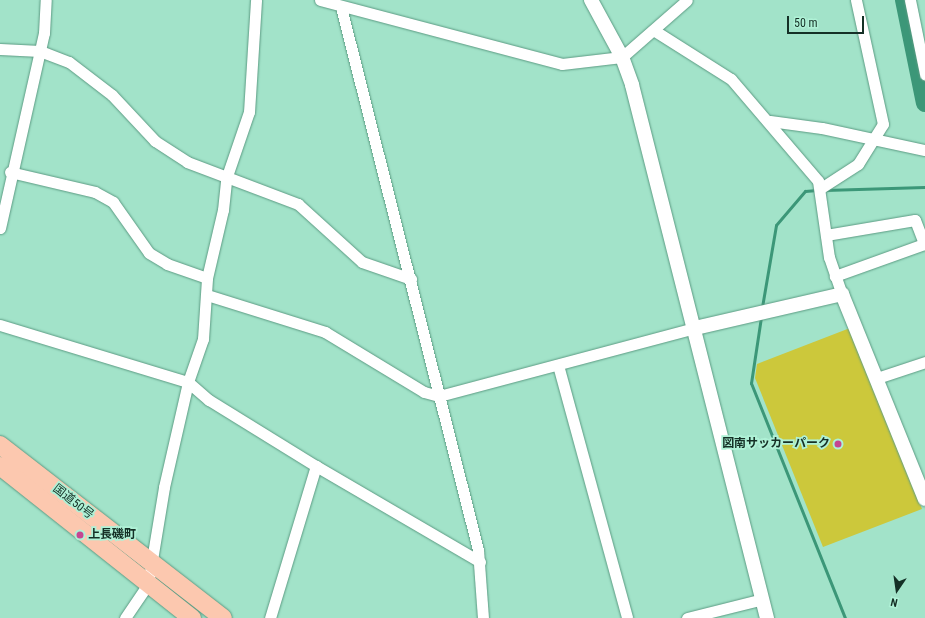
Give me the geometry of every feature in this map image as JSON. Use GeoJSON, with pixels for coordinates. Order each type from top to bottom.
{"type":"FeatureCollection","features":[{"type":"Feature","properties":{"kind":"highway","name":"国道50号"},"geometry":{"type":"LineString","coordinates":[[0,445],[223,618]]}},
{"type":"Feature","properties":{"kind":"highway","name":"国道50号"},"geometry":{"type":"LineString","coordinates":[[0,466],[192,618]]}},
{"type":"Feature","properties":{"kind":"street"},"geometry":{"type":"LineString","coordinates":[[0,228],[10,172],[40,52],[46,0]]}},
{"type":"Feature","properties":{"kind":"street"},"geometry":{"type":"LineString","coordinates":[[125,618],[148,584],[153,565],[164,487],[188,382],[204,339],[207,295],[206,278],[223,210],[226,179],[249,112],[256,0]]}},
{"type":"Feature","properties":{"kind":"street"},"geometry":{"type":"LineString","coordinates":[[320,0],[341,7],[562,64],[622,57],[655,32],[687,0]]}},
{"type":"Feature","properties":{"kind":"street"},"geometry":{"type":"LineString","coordinates":[[591,0],[622,57],[695,328],[767,618]]}},
{"type":"Feature","properties":{"kind":"street"},"geometry":{"type":"LineString","coordinates":[[821,188],[851,171],[881,131],[882,115],[856,0]]}},
{"type":"Feature","properties":{"kind":"street"},"geometry":{"type":"LineString","coordinates":[[910,0],[925,74]]}},
{"type":"Feature","properties":{"kind":"street"},"geometry":{"type":"LineString","coordinates":[[341,7],[411,279],[480,562],[483,618]]}},
{"type":"Feature","properties":{"kind":"street"},"geometry":{"type":"LineString","coordinates":[[655,32],[731,79],[770,121],[821,188],[826,235],[835,276],[925,498]]}},
{"type":"Feature","properties":{"kind":"street"},"geometry":{"type":"LineString","coordinates":[[0,49],[40,52],[69,62],[112,95],[155,141],[187,162],[226,179],[298,204],[362,262],[411,279]]}},
{"type":"Feature","properties":{"kind":"street"},"geometry":{"type":"LineString","coordinates":[[770,121],[874,139],[925,150]]}},
{"type":"Feature","properties":{"kind":"street"},"geometry":{"type":"LineString","coordinates":[[10,172],[95,192],[113,202],[149,253],[167,264],[206,278]]}},
{"type":"Feature","properties":{"kind":"street"},"geometry":{"type":"LineString","coordinates":[[826,235],[915,220],[924,244],[835,276]]}},
{"type":"Feature","properties":{"kind":"street"},"geometry":{"type":"LineString","coordinates":[[207,295],[325,332],[424,392],[440,396],[695,328],[842,294]]}},
{"type":"Feature","properties":{"kind":"street"},"geometry":{"type":"LineString","coordinates":[[0,325],[188,382],[209,400],[316,466],[480,562]]}},
{"type":"Feature","properties":{"kind":"street"},"geometry":{"type":"LineString","coordinates":[[877,378],[925,362]]}},
{"type":"Feature","properties":{"kind":"street"},"geometry":{"type":"LineString","coordinates":[[558,365],[627,618]]}},
{"type":"Feature","properties":{"kind":"street"},"geometry":{"type":"LineString","coordinates":[[270,618],[316,466]]}},
{"type":"Feature","properties":{"kind":"street"},"geometry":{"type":"LineString","coordinates":[[687,618],[763,599]]}},
{"type":"Feature","properties":{"kind":"shaded area","name":"図南サッカーパーク"},"geometry":{"type":"Polygon","coordinates":[[[850,328],[922,509],[823,547],[755,378],[757,364],[850,328]]]}},
{"type":"Feature","properties":{"kind":"waterway"},"geometry":{"type":"LineString","coordinates":[[904,0],[925,103]]}},
{"type":"Feature","properties":{"kind":"waterway"},"geometry":{"type":"LineString","coordinates":[[825,190],[925,187]]}},
{"type":"Feature","properties":{"kind":"waterway"},"geometry":{"type":"LineString","coordinates":[[762,307],[776,225],[805,191],[817,190]]}},
{"type":"Feature","properties":{"kind":"waterway"},"geometry":{"type":"LineString","coordinates":[[761,317],[751,383],[845,618]]}},
{"type":"Feature","properties":{"kind":"place","name":"図南サッカーパーク"},"geometry":{"type":"Point","coordinates":[838,444]}},
{"type":"Feature","properties":{"kind":"place","name":"上長磯町"},"geometry":{"type":"Point","coordinates":[80,535]}}]}
